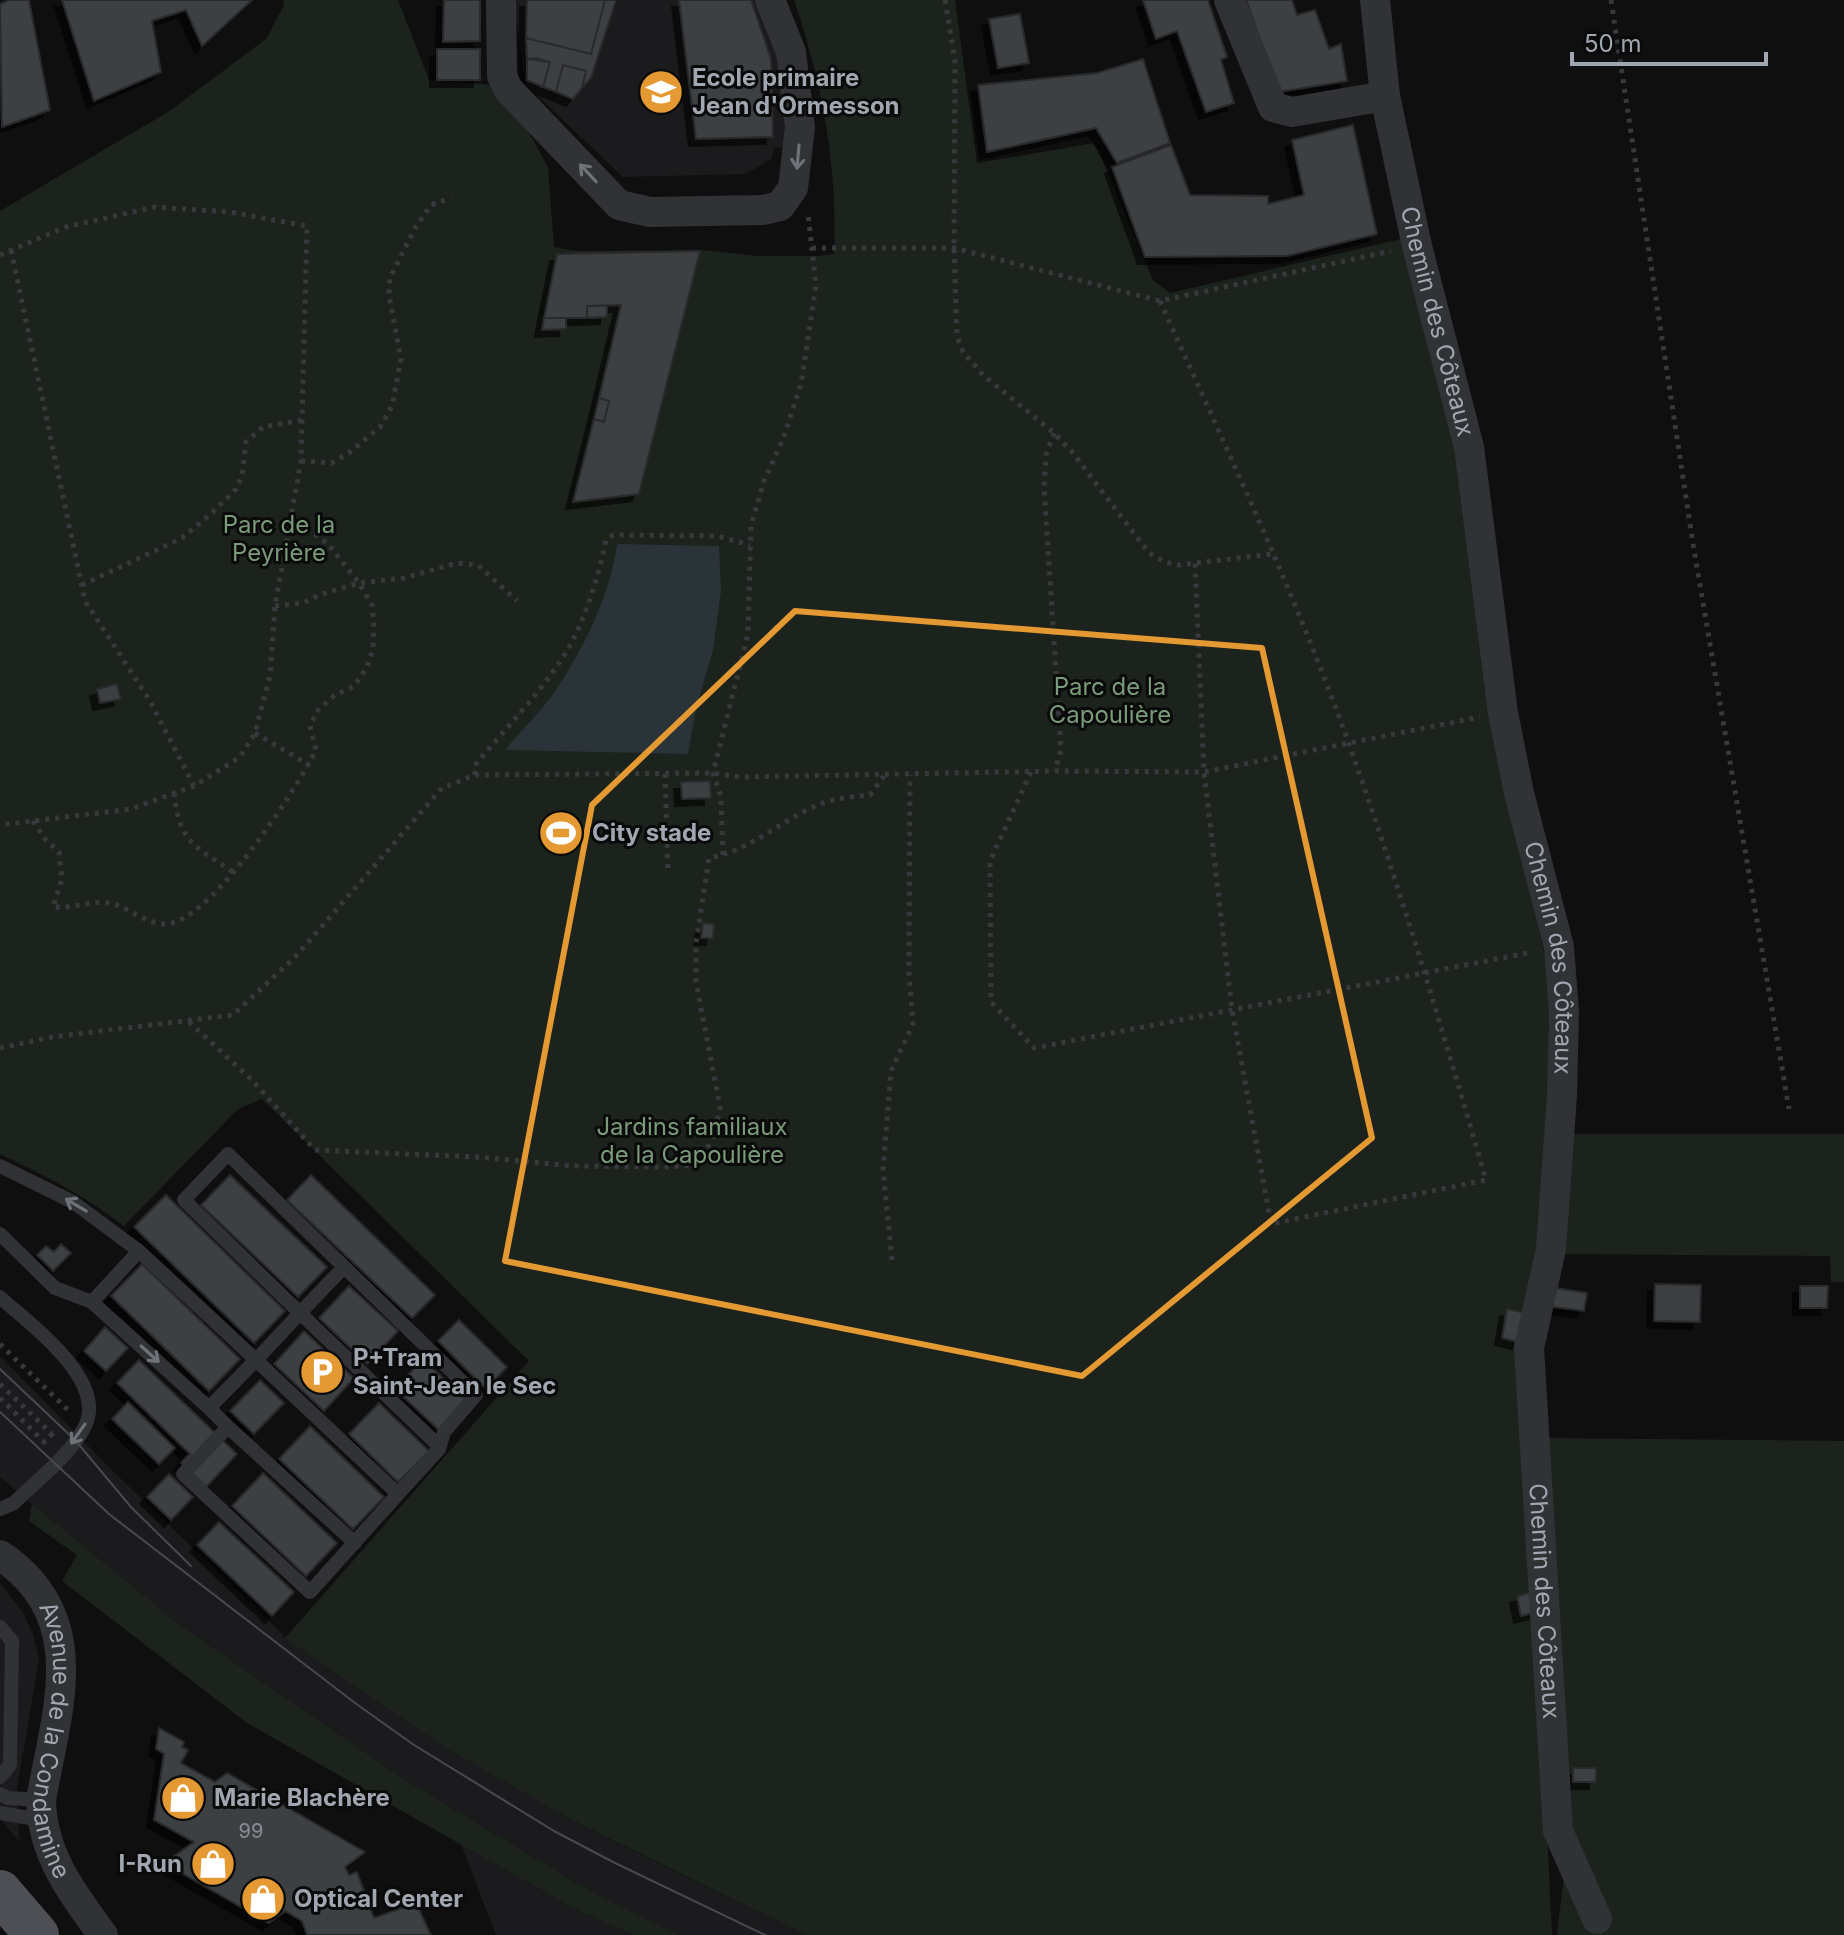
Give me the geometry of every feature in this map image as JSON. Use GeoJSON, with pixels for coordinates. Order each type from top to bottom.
{"type":"FeatureCollection","features":[{"type":"Feature","properties":{"kind":"main road"},"geometry":{"type":"LineString","coordinates":[[0,1892],[37,1935]]}},
{"type":"Feature","properties":{"kind":"street"},"geometry":{"type":"LineString","coordinates":[[501,0],[502,76],[508,89],[619,205],[650,212],[762,210],[780,206],[793,188],[800,127],[793,67],[791,52],[770,0]]}},
{"type":"Feature","properties":{"kind":"street"},"geometry":{"type":"LineString","coordinates":[[1229,0],[1273,107],[1292,112],[1385,96]]}},
{"type":"Feature","properties":{"kind":"street","name":"Chemin des Côteaux"},"geometry":{"type":"LineString","coordinates":[[1375,0],[1385,96],[1417,246],[1469,447],[1503,713],[1519,793],[1559,947],[1564,1012],[1562,1095],[1551,1249],[1529,1348],[1558,1831],[1597,1919]]}},
{"type":"Feature","properties":{"kind":"street","name":"Avenue de la Condamine"},"geometry":{"type":"LineString","coordinates":[[0,1555],[24,1573],[49,1606],[62,1649],[60,1691],[41,1810],[54,1862],[103,1935]]}},
{"type":"Feature","properties":{"kind":"lane"},"geometry":{"type":"LineString","coordinates":[[228,1427],[183,1474],[310,1592],[439,1446],[444,1432],[476,1395],[228,1154],[184,1200],[439,1446]]}},
{"type":"Feature","properties":{"kind":"lane"},"geometry":{"type":"LineString","coordinates":[[0,1166],[73,1202],[139,1251],[398,1494]]}},
{"type":"Feature","properties":{"kind":"lane"},"geometry":{"type":"LineString","coordinates":[[0,1234],[55,1288],[92,1302],[355,1543]]}},
{"type":"Feature","properties":{"kind":"lane"},"geometry":{"type":"LineString","coordinates":[[92,1302],[139,1251]]}},
{"type":"Feature","properties":{"kind":"lane"},"geometry":{"type":"LineString","coordinates":[[209,1408],[344,1267]]}},
{"type":"Feature","properties":{"kind":"lane"},"geometry":{"type":"LineString","coordinates":[[0,1297],[69,1362],[89,1392],[85,1428],[14,1503],[0,1509]]}},
{"type":"Feature","properties":{"kind":"lane"},"geometry":{"type":"LineString","coordinates":[[0,1627],[12,1641],[10,1765],[0,1777]]}},
{"type":"Feature","properties":{"kind":"lane"},"geometry":{"type":"LineString","coordinates":[[0,1794],[41,1810]]}},
{"type":"Feature","properties":{"kind":"lane"},"geometry":{"type":"LineString","coordinates":[[0,1813],[41,1810]]}},
{"type":"Feature","properties":{"kind":"path"},"geometry":{"type":"LineString","coordinates":[[945,0],[955,61],[954,248],[957,336],[963,352],[983,375],[1054,433],[1072,452],[1149,553],[1178,565],[1273,554]]}},
{"type":"Feature","properties":{"kind":"path"},"geometry":{"type":"LineString","coordinates":[[1611,0],[1693,544],[1789,1109]]}},
{"type":"Feature","properties":{"kind":"path"},"geometry":{"type":"LineString","coordinates":[[723,855],[721,797],[713,773],[748,634],[751,526],[764,481],[783,439],[801,384],[816,285],[807,219],[808,193],[793,188]]}},
{"type":"Feature","properties":{"kind":"path"},"geometry":{"type":"LineString","coordinates":[[301,461],[332,463],[380,427],[392,406],[401,359],[389,295],[390,278],[415,228],[431,205],[451,198]]}},
{"type":"Feature","properties":{"kind":"path"},"geometry":{"type":"LineString","coordinates":[[0,255],[66,227],[155,207],[230,212],[307,226],[301,461],[275,606],[270,676],[255,733],[240,757],[194,786],[131,809],[0,825]]}},
{"type":"Feature","properties":{"kind":"path"},"geometry":{"type":"LineString","coordinates":[[812,248],[954,248],[1160,301],[1417,246]]}},
{"type":"Feature","properties":{"kind":"path"},"geometry":{"type":"LineString","coordinates":[[11,250],[85,601],[150,701],[194,786]]}},
{"type":"Feature","properties":{"kind":"path"},"geometry":{"type":"LineString","coordinates":[[1160,301],[1273,554],[1349,745],[1427,974],[1486,1180],[1271,1224],[1232,1010],[1204,772],[1195,563]]}},
{"type":"Feature","properties":{"kind":"path"},"geometry":{"type":"LineString","coordinates":[[82,585],[182,538],[236,489],[242,476],[246,442],[263,427],[302,420]]}},
{"type":"Feature","properties":{"kind":"path"},"geometry":{"type":"LineString","coordinates":[[1054,433],[1046,455],[1044,487],[1061,750],[1055,771]]}},
{"type":"Feature","properties":{"kind":"path"},"geometry":{"type":"LineString","coordinates":[[33,821],[59,852],[62,879],[53,907],[69,909],[91,902],[115,904],[131,914],[166,925],[205,903],[233,872],[309,765],[316,750],[310,726],[318,710],[335,695],[353,687],[366,669],[373,649],[372,605],[359,583],[327,543],[291,518]]}},
{"type":"Feature","properties":{"kind":"path"},"geometry":{"type":"LineString","coordinates":[[475,775],[475,765],[554,669],[575,636],[596,586],[606,540],[613,535],[717,536],[750,545]]}},
{"type":"Feature","properties":{"kind":"path"},"geometry":{"type":"LineString","coordinates":[[275,606],[303,603],[359,583],[404,578],[457,563],[478,565],[517,601]]}},
{"type":"Feature","properties":{"kind":"path"},"geometry":{"type":"LineString","coordinates":[[0,1048],[52,1037],[233,1015],[248,1004],[305,946],[442,788],[475,775],[713,773],[741,777],[1055,771],[1204,772],[1503,713]]}},
{"type":"Feature","properties":{"kind":"path"},"geometry":{"type":"LineString","coordinates":[[255,733],[309,765]]}},
{"type":"Feature","properties":{"kind":"path"},"geometry":{"type":"LineString","coordinates":[[1031,772],[990,861],[991,1002],[1034,1048],[1559,947]]}},
{"type":"Feature","properties":{"kind":"path"},"geometry":{"type":"LineString","coordinates":[[665,774],[668,872]]}},
{"type":"Feature","properties":{"kind":"path"},"geometry":{"type":"LineString","coordinates":[[892,1260],[883,1170],[891,1071],[913,1024],[909,972],[910,775]]}},
{"type":"Feature","properties":{"kind":"path"},"geometry":{"type":"LineString","coordinates":[[188,1022],[251,1079],[315,1150],[477,1157],[574,1166],[686,1166],[705,1152],[715,1133],[720,1107],[696,982],[696,943],[709,858],[743,848],[811,808],[840,798],[870,795],[884,776]]}},
{"type":"Feature","properties":{"kind":"path"},"geometry":{"type":"LineString","coordinates":[[174,793],[181,831],[190,843],[233,872]]}},
{"type":"Feature","properties":{"kind":"path"},"geometry":{"type":"LineString","coordinates":[[0,1344],[72,1414],[66,1420]]}},
{"type":"Feature","properties":{"kind":"path"},"geometry":{"type":"LineString","coordinates":[[0,1384],[52,1434]]}},
{"type":"Feature","properties":{"kind":"path"},"geometry":{"type":"LineString","coordinates":[[0,1398],[44,1442],[60,1426]]}},
{"type":"Feature","properties":{"kind":"highlighted area"},"geometry":{"type":"Polygon","coordinates":[[[795,611],[1262,648],[1372,1138],[1082,1376],[505,1261],[592,805],[795,611]]]}},
{"type":"Feature","properties":{"kind":"shaded area","name":"Ecole primaire Jean d'Ormesson"},"geometry":{"type":"Polygon","coordinates":[[[514,0],[760,0],[777,43],[788,149],[775,147],[771,159],[746,174],[623,177],[525,84],[514,0]]]}},
{"type":"Feature","properties":{"kind":"shaded area"},"geometry":{"type":"Polygon","coordinates":[[[617,544],[719,546],[721,591],[713,650],[696,708],[688,754],[505,750],[554,693],[575,659],[602,603],[617,544]]]}},
{"type":"Feature","properties":{"kind":"shaded area"},"geometry":{"type":"Polygon","coordinates":[[[0,1356],[114,1472],[286,1638],[580,1825],[807,1935],[678,1935],[592,1892],[407,1781],[177,1623],[0,1477],[0,1356]]]}},
{"type":"Feature","properties":{"kind":"shaded area"},"geometry":{"type":"Polygon","coordinates":[[[0,1583],[22,1611],[33,1634],[39,1660],[17,1787],[19,1841],[0,1819],[0,1583]]]}},
{"type":"Feature","properties":{"kind":"shaded area"},"geometry":{"type":"Polygon","coordinates":[[[461,1844],[573,1908],[633,1935],[496,1935],[461,1844]]]}},
{"type":"Feature","properties":{"kind":"green space"},"geometry":{"type":"Polygon","coordinates":[[[283,0],[398,0],[429,80],[492,85],[521,118],[548,167],[554,247],[577,251],[702,250],[758,256],[834,254],[835,221],[826,125],[813,62],[794,0],[955,0],[977,163],[1095,143],[1153,280],[1170,293],[1405,238],[1458,458],[1500,767],[1558,1010],[1548,1025],[1553,1092],[1535,1585],[1552,1935],[807,1935],[581,1825],[446,1748],[285,1638],[529,1361],[262,1099],[238,1109],[124,1226],[64,1187],[0,1154],[0,211],[168,112],[266,39],[284,5],[283,0]]]}},
{"type":"Feature","properties":{"kind":"green space"},"geometry":{"type":"Polygon","coordinates":[[[1571,1134],[1844,1134],[1844,1282],[1831,1282],[1830,1256],[1557,1254],[1571,1134]]]}},
{"type":"Feature","properties":{"kind":"green space"},"geometry":{"type":"Polygon","coordinates":[[[1543,1438],[1844,1441],[1844,1935],[1557,1935],[1570,1825],[1543,1438]]]}},
{"type":"Feature","properties":{"kind":"green space"},"geometry":{"type":"Polygon","coordinates":[[[32,1504],[177,1623],[407,1781],[592,1892],[678,1935],[633,1935],[573,1908],[247,1723],[62,1581],[77,1555],[29,1521],[32,1504]]]}},
{"type":"Feature","properties":{"kind":"building"},"geometry":{"type":"Polygon","coordinates":[[[9,0],[29,0],[50,110],[2,127],[0,4],[9,0]]]}},
{"type":"Feature","properties":{"kind":"building"},"geometry":{"type":"Polygon","coordinates":[[[62,0],[252,0],[202,46],[186,10],[152,21],[161,72],[94,101],[62,0]]]}},
{"type":"Feature","properties":{"kind":"building"},"geometry":{"type":"Polygon","coordinates":[[[444,0],[480,0],[480,41],[443,42],[444,0]]]}},
{"type":"Feature","properties":{"kind":"building"},"geometry":{"type":"Polygon","coordinates":[[[527,0],[605,0],[591,54],[526,38],[527,0]]]}},
{"type":"Feature","properties":{"kind":"building"},"geometry":{"type":"Polygon","coordinates":[[[605,0],[616,0],[591,78],[582,88],[586,71],[563,65],[556,92],[543,87],[550,62],[527,59],[526,38],[591,54],[605,0]]]}},
{"type":"Feature","properties":{"kind":"building"},"geometry":{"type":"Polygon","coordinates":[[[679,0],[751,0],[771,59],[773,137],[696,139],[679,0]]]}},
{"type":"Feature","properties":{"kind":"building"},"geometry":{"type":"Polygon","coordinates":[[[1143,0],[1208,0],[1227,57],[1221,60],[1234,103],[1206,112],[1177,31],[1156,39],[1143,0]]]}},
{"type":"Feature","properties":{"kind":"building"},"geometry":{"type":"Polygon","coordinates":[[[1246,0],[1292,0],[1297,15],[1315,10],[1329,49],[1341,44],[1347,81],[1279,92],[1246,0]]]}},
{"type":"Feature","properties":{"kind":"building"},"geometry":{"type":"Polygon","coordinates":[[[1020,14],[1029,63],[998,68],[989,19],[1020,14]]]}},
{"type":"Feature","properties":{"kind":"building"},"geometry":{"type":"Polygon","coordinates":[[[437,49],[480,49],[480,80],[437,80],[437,49]]]}},
{"type":"Feature","properties":{"kind":"building"},"geometry":{"type":"Polygon","coordinates":[[[527,59],[550,62],[543,87],[527,80],[527,59]]]}},
{"type":"Feature","properties":{"kind":"building"},"geometry":{"type":"Polygon","coordinates":[[[1143,59],[1170,143],[1117,163],[1096,128],[987,152],[978,85],[1097,73],[1143,59]]]}},
{"type":"Feature","properties":{"kind":"building"},"geometry":{"type":"Polygon","coordinates":[[[563,65],[586,71],[582,88],[573,99],[556,92],[563,65]]]}},
{"type":"Feature","properties":{"kind":"building"},"geometry":{"type":"Polygon","coordinates":[[[1353,125],[1377,234],[1287,256],[1145,257],[1112,167],[1171,145],[1190,195],[1268,196],[1268,204],[1304,195],[1292,140],[1353,125]]]}},
{"type":"Feature","properties":{"kind":"building"},"geometry":{"type":"Polygon","coordinates":[[[700,251],[639,494],[573,502],[594,419],[604,422],[609,401],[599,398],[621,305],[587,306],[587,318],[544,318],[557,254],[700,251]]]}},
{"type":"Feature","properties":{"kind":"building"},"geometry":{"type":"Polygon","coordinates":[[[587,306],[607,306],[607,317],[587,318],[587,306]]]}},
{"type":"Feature","properties":{"kind":"building"},"geometry":{"type":"Polygon","coordinates":[[[544,318],[566,318],[566,329],[542,330],[544,318]]]}},
{"type":"Feature","properties":{"kind":"building"},"geometry":{"type":"Polygon","coordinates":[[[599,398],[609,401],[604,422],[594,419],[599,398]]]}},
{"type":"Feature","properties":{"kind":"building"},"geometry":{"type":"Polygon","coordinates":[[[117,684],[121,699],[100,703],[97,689],[117,684]]]}},
{"type":"Feature","properties":{"kind":"building"},"geometry":{"type":"Polygon","coordinates":[[[710,781],[711,798],[682,799],[681,782],[710,781]]]}},
{"type":"Feature","properties":{"kind":"building"},"geometry":{"type":"Polygon","coordinates":[[[703,923],[714,924],[713,938],[701,938],[703,923]]]}},
{"type":"Feature","properties":{"kind":"building"},"geometry":{"type":"Polygon","coordinates":[[[230,1175],[327,1267],[298,1297],[201,1205],[230,1175]]]}},
{"type":"Feature","properties":{"kind":"building"},"geometry":{"type":"Polygon","coordinates":[[[311,1175],[435,1295],[412,1318],[287,1200],[311,1175]]]}},
{"type":"Feature","properties":{"kind":"building"},"geometry":{"type":"Polygon","coordinates":[[[166,1195],[285,1311],[254,1343],[134,1227],[166,1195]]]}},
{"type":"Feature","properties":{"kind":"building"},"geometry":{"type":"Polygon","coordinates":[[[61,1244],[71,1253],[53,1271],[37,1255],[46,1246],[54,1252],[61,1244]]]}},
{"type":"Feature","properties":{"kind":"building"},"geometry":{"type":"Polygon","coordinates":[[[142,1264],[240,1359],[209,1391],[111,1296],[142,1264]]]}},
{"type":"Feature","properties":{"kind":"building"},"geometry":{"type":"Polygon","coordinates":[[[1655,1284],[1701,1285],[1700,1322],[1654,1321],[1655,1284]]]}},
{"type":"Feature","properties":{"kind":"building"},"geometry":{"type":"Polygon","coordinates":[[[349,1286],[398,1331],[367,1364],[319,1318],[349,1286]]]}},
{"type":"Feature","properties":{"kind":"building"},"geometry":{"type":"Polygon","coordinates":[[[1800,1286],[1828,1286],[1827,1308],[1800,1308],[1800,1286]]]}},
{"type":"Feature","properties":{"kind":"building"},"geometry":{"type":"Polygon","coordinates":[[[1550,1287],[1587,1293],[1584,1311],[1546,1306],[1550,1287]]]}},
{"type":"Feature","properties":{"kind":"building"},"geometry":{"type":"Polygon","coordinates":[[[1507,1309],[1526,1313],[1519,1342],[1502,1338],[1507,1309]]]}},
{"type":"Feature","properties":{"kind":"building"},"geometry":{"type":"Polygon","coordinates":[[[459,1320],[507,1367],[486,1389],[438,1341],[459,1320]]]}},
{"type":"Feature","properties":{"kind":"building"},"geometry":{"type":"Polygon","coordinates":[[[105,1327],[128,1348],[106,1371],[84,1351],[105,1327]]]}},
{"type":"Feature","properties":{"kind":"building"},"geometry":{"type":"Polygon","coordinates":[[[304,1331],[354,1378],[324,1411],[274,1364],[304,1331]]]}},
{"type":"Feature","properties":{"kind":"building"},"geometry":{"type":"Polygon","coordinates":[[[423,1359],[469,1402],[441,1432],[395,1389],[423,1359]]]}},
{"type":"Feature","properties":{"kind":"building"},"geometry":{"type":"Polygon","coordinates":[[[139,1360],[237,1454],[206,1487],[181,1463],[190,1454],[117,1383],[139,1360]]]}},
{"type":"Feature","properties":{"kind":"building"},"geometry":{"type":"Polygon","coordinates":[[[260,1380],[284,1403],[254,1434],[230,1411],[260,1380]]]}},
{"type":"Feature","properties":{"kind":"building"},"geometry":{"type":"Polygon","coordinates":[[[128,1402],[175,1448],[159,1464],[112,1419],[128,1402]]]}},
{"type":"Feature","properties":{"kind":"building"},"geometry":{"type":"Polygon","coordinates":[[[379,1403],[429,1451],[398,1482],[349,1434],[379,1403]]]}},
{"type":"Feature","properties":{"kind":"building"},"geometry":{"type":"Polygon","coordinates":[[[310,1426],[384,1497],[353,1529],[279,1459],[310,1426]]]}},
{"type":"Feature","properties":{"kind":"building"},"geometry":{"type":"Polygon","coordinates":[[[263,1473],[337,1543],[306,1576],[232,1506],[263,1473]]]}},
{"type":"Feature","properties":{"kind":"building"},"geometry":{"type":"Polygon","coordinates":[[[169,1474],[193,1497],[171,1520],[147,1497],[169,1474]]]}},
{"type":"Feature","properties":{"kind":"building"},"geometry":{"type":"Polygon","coordinates":[[[219,1522],[294,1592],[272,1616],[197,1545],[219,1522]]]}},
{"type":"Feature","properties":{"kind":"building"},"geometry":{"type":"Polygon","coordinates":[[[1532,1592],[1537,1612],[1521,1616],[1517,1596],[1532,1592]]]}},
{"type":"Feature","properties":{"kind":"building"},"geometry":{"type":"Polygon","coordinates":[[[159,1728],[184,1742],[182,1747],[188,1750],[181,1763],[215,1782],[227,1773],[365,1852],[345,1867],[349,1875],[357,1872],[374,1918],[416,1903],[431,1935],[307,1935],[302,1921],[285,1911],[269,1923],[164,1863],[194,1842],[154,1820],[164,1754],[156,1749],[159,1728]]]}},
{"type":"Feature","properties":{"kind":"building"},"geometry":{"type":"Polygon","coordinates":[[[1573,1768],[1596,1768],[1596,1782],[1573,1782],[1573,1768]]]}},
{"type":"Feature","properties":{"kind":"tram line"},"geometry":{"type":"LineString","coordinates":[[0,1369],[75,1440],[131,1507],[191,1566]]}},
{"type":"Feature","properties":{"kind":"tram line"},"geometry":{"type":"LineString","coordinates":[[0,1412],[109,1514],[414,1745],[554,1831],[765,1935]]}},
{"type":"Feature","properties":{"kind":"place","name":"Ecole primaire Jean d'Ormesson"},"geometry":{"type":"Point","coordinates":[661,92]}},
{"type":"Feature","properties":{"kind":"place","name":"City stade"},"geometry":{"type":"Point","coordinates":[561,833]}},
{"type":"Feature","properties":{"kind":"place","name":"P+Tram Saint-Jean le Sec"},"geometry":{"type":"Point","coordinates":[322,1372]}},
{"type":"Feature","properties":{"kind":"place","name":"Marie Blachère"},"geometry":{"type":"Point","coordinates":[183,1798]}},
{"type":"Feature","properties":{"kind":"place","name":"I-Run"},"geometry":{"type":"Point","coordinates":[213,1864]}},
{"type":"Feature","properties":{"kind":"place","name":"Optical Center"},"geometry":{"type":"Point","coordinates":[263,1899]}},
{"type":"Feature","properties":{"kind":"park label","name":"Parc de la Peyrière"},"geometry":{"type":"Point","coordinates":[279,539]}},
{"type":"Feature","properties":{"kind":"park label","name":"Parc de la Capoulière"},"geometry":{"type":"Point","coordinates":[1110,701]}},
{"type":"Feature","properties":{"kind":"park label","name":"Jardins familiaux de la Capoulière"},"geometry":{"type":"Point","coordinates":[692,1141]}}]}
